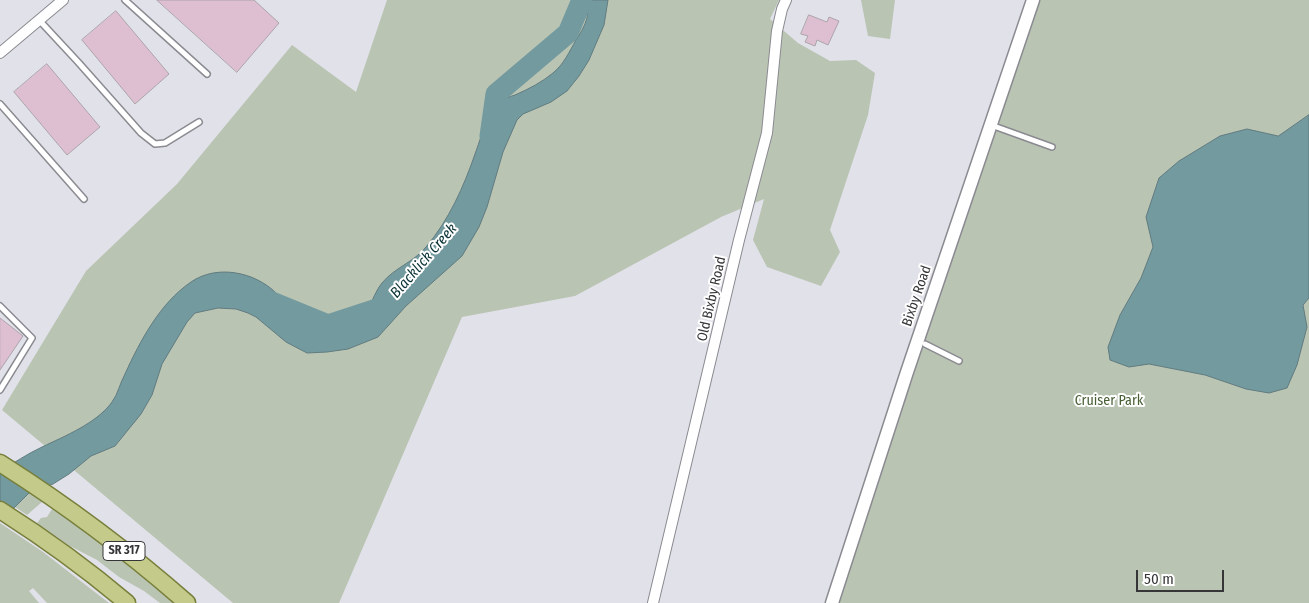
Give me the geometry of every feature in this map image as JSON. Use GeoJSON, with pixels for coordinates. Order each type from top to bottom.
{"type":"FeatureCollection","features":[{"type":"Feature","properties":{"kind":"main road","name":"SR 317"},"geometry":{"type":"LineString","coordinates":[[0,463],[60,501],[122,548],[187,603]]}},
{"type":"Feature","properties":{"kind":"main road","name":"SR 317"},"geometry":{"type":"LineString","coordinates":[[0,510],[88,572],[127,603]]}},
{"type":"Feature","properties":{"kind":"street"},"geometry":{"type":"LineString","coordinates":[[0,52],[63,0]]}},
{"type":"Feature","properties":{"kind":"street","name":"Old Bixby Road"},"geometry":{"type":"LineString","coordinates":[[653,603],[767,133],[777,31],[786,0]]}},
{"type":"Feature","properties":{"kind":"street","name":"Bixby Road"},"geometry":{"type":"LineString","coordinates":[[832,603],[1033,0]]}},
{"type":"Feature","properties":{"kind":"lane"},"geometry":{"type":"LineString","coordinates":[[125,0],[207,74]]}},
{"type":"Feature","properties":{"kind":"lane"},"geometry":{"type":"LineString","coordinates":[[39,20],[135,127],[154,144],[165,143],[199,122]]}},
{"type":"Feature","properties":{"kind":"lane"},"geometry":{"type":"LineString","coordinates":[[0,104],[84,200]]}},
{"type":"Feature","properties":{"kind":"lane"},"geometry":{"type":"LineString","coordinates":[[991,124],[1052,147]]}},
{"type":"Feature","properties":{"kind":"lane"},"geometry":{"type":"LineString","coordinates":[[0,306],[32,338],[0,390]]}},
{"type":"Feature","properties":{"kind":"lane"},"geometry":{"type":"LineString","coordinates":[[925,344],[959,361]]}},
{"type":"Feature","properties":{"kind":"green space"},"geometry":{"type":"Polygon","coordinates":[[[387,0],[779,0],[770,19],[798,43],[830,61],[856,60],[875,73],[868,115],[830,230],[840,252],[821,286],[767,267],[753,240],[764,199],[721,217],[575,296],[462,317],[339,603],[233,603],[2,410],[86,271],[177,184],[292,45],[356,92],[387,0]]]}},
{"type":"Feature","properties":{"kind":"green space"},"geometry":{"type":"Polygon","coordinates":[[[861,0],[895,0],[890,39],[868,36],[861,0]]]}},
{"type":"Feature","properties":{"kind":"green space","name":"Cruiser Park"},"geometry":{"type":"Polygon","coordinates":[[[1033,0],[1309,0],[1309,603],[832,603],[1033,0]]]}},
{"type":"Feature","properties":{"kind":"green space"},"geometry":{"type":"Polygon","coordinates":[[[29,493],[42,502],[27,515],[15,507],[29,493]]]}},
{"type":"Feature","properties":{"kind":"green space"},"geometry":{"type":"Polygon","coordinates":[[[52,509],[92,536],[174,603],[160,603],[144,591],[119,577],[97,560],[70,546],[37,523],[41,518],[47,517],[52,509]]]}},
{"type":"Feature","properties":{"kind":"green space"},"geometry":{"type":"Polygon","coordinates":[[[0,523],[43,552],[109,603],[47,603],[33,588],[29,591],[39,603],[0,603],[0,523]]]}},
{"type":"Feature","properties":{"kind":"water"},"geometry":{"type":"Polygon","coordinates":[[[585,0],[608,0],[604,25],[589,60],[567,91],[551,102],[523,114],[517,120],[503,152],[487,207],[479,227],[462,256],[406,306],[378,337],[348,349],[307,353],[286,342],[256,317],[248,313],[236,309],[218,308],[195,313],[187,322],[162,364],[152,395],[141,414],[115,446],[91,456],[53,484],[29,493],[0,518],[0,471],[89,423],[106,410],[114,399],[137,349],[160,312],[180,291],[201,276],[224,272],[235,273],[258,280],[276,293],[296,316],[317,326],[332,328],[347,326],[360,319],[365,314],[382,283],[392,273],[421,252],[442,226],[461,190],[487,121],[496,105],[535,85],[557,69],[563,62],[586,21],[588,11],[585,0]]]}},
{"type":"Feature","properties":{"kind":"water"},"geometry":{"type":"Polygon","coordinates":[[[1309,115],[1309,298],[1303,305],[1307,327],[1297,365],[1287,388],[1269,393],[1246,389],[1205,375],[1149,364],[1129,367],[1110,360],[1108,347],[1120,315],[1141,278],[1153,247],[1146,217],[1159,178],[1179,161],[1220,136],[1247,129],[1278,136],[1309,115]]]}},
{"type":"Feature","properties":{"kind":"building"},"geometry":{"type":"Polygon","coordinates":[[[157,0],[254,0],[279,23],[237,72],[157,0]]]}},
{"type":"Feature","properties":{"kind":"building"},"geometry":{"type":"Polygon","coordinates":[[[116,11],[169,74],[135,104],[82,40],[116,11]]]}},
{"type":"Feature","properties":{"kind":"building"},"geometry":{"type":"Polygon","coordinates":[[[809,15],[827,22],[829,17],[839,21],[828,45],[817,40],[815,46],[805,42],[808,36],[801,34],[809,15]]]}},
{"type":"Feature","properties":{"kind":"building"},"geometry":{"type":"Polygon","coordinates":[[[47,64],[100,127],[67,155],[14,92],[47,64]]]}},
{"type":"Feature","properties":{"kind":"building"},"geometry":{"type":"Polygon","coordinates":[[[0,318],[23,336],[0,370],[0,318]]]}},
{"type":"Feature","properties":{"kind":"waterway","name":"Blacklick Creek"},"geometry":{"type":"LineString","coordinates":[[490,136],[496,94],[568,33],[582,0]]}},
{"type":"Feature","properties":{"kind":"waterway","name":"Blacklick Creek"},"geometry":{"type":"LineString","coordinates":[[262,298],[328,325],[383,307],[390,299]]}}]}
